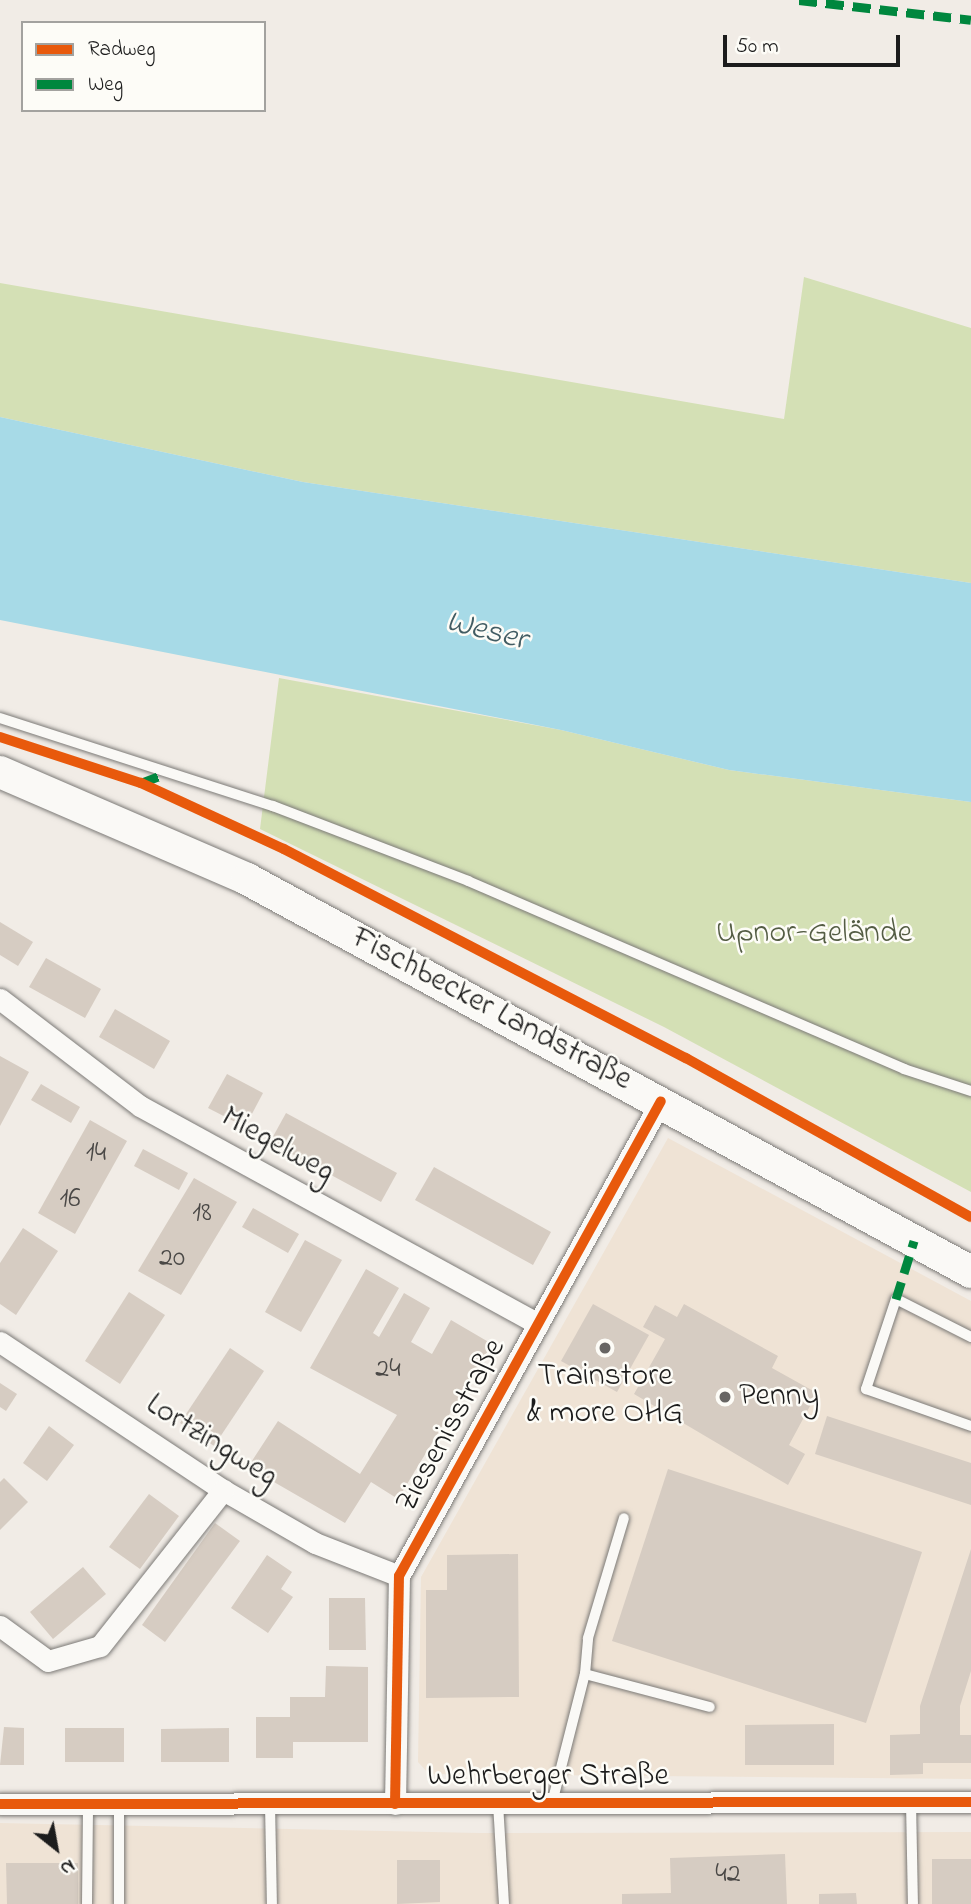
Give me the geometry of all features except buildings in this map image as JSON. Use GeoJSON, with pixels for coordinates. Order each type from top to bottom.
{"type":"FeatureCollection","features":[{"type":"Feature","properties":{"kind":"main road","name":"Fischbecker Landstraße"},"geometry":{"type":"LineString","coordinates":[[0,772],[247,879],[661,1101],[971,1272]]}},
{"type":"Feature","properties":{"kind":"street","name":"Miegelweg"},"geometry":{"type":"LineString","coordinates":[[0,999],[162,1118],[538,1324]]}},
{"type":"Feature","properties":{"kind":"street","name":"Ziesenisstraße"},"geometry":{"type":"LineString","coordinates":[[395,1804],[399,1576],[661,1101]]}},
{"type":"Feature","properties":{"kind":"street","name":"Lortzingweg"},"geometry":{"type":"LineString","coordinates":[[0,1342],[223,1490],[315,1543],[399,1576]]}},
{"type":"Feature","properties":{"kind":"street"},"geometry":{"type":"LineString","coordinates":[[0,1626],[48,1661],[100,1646],[223,1490]]}},
{"type":"Feature","properties":{"kind":"street","name":"Wehrberger Straße"},"geometry":{"type":"LineString","coordinates":[[0,1804],[971,1802]]}},
{"type":"Feature","properties":{"kind":"lane"},"geometry":{"type":"LineString","coordinates":[[0,718],[273,806],[442,871],[904,1069],[971,1091]]}},
{"type":"Feature","properties":{"kind":"lane"},"geometry":{"type":"LineString","coordinates":[[971,1337],[896,1299],[866,1389],[971,1426]]}},
{"type":"Feature","properties":{"kind":"lane"},"geometry":{"type":"LineString","coordinates":[[552,1803],[586,1674],[588,1638],[624,1518]]}},
{"type":"Feature","properties":{"kind":"lane"},"geometry":{"type":"LineString","coordinates":[[586,1674],[710,1707]]}},
{"type":"Feature","properties":{"kind":"lane"},"geometry":{"type":"LineString","coordinates":[[911,1802],[913,1904]]}},
{"type":"Feature","properties":{"kind":"lane"},"geometry":{"type":"LineString","coordinates":[[498,1803],[504,1904]]}},
{"type":"Feature","properties":{"kind":"lane"},"geometry":{"type":"LineString","coordinates":[[87,1904],[88,1804]]}},
{"type":"Feature","properties":{"kind":"lane"},"geometry":{"type":"LineString","coordinates":[[119,1804],[119,1904]]}},
{"type":"Feature","properties":{"kind":"lane"},"geometry":{"type":"LineString","coordinates":[[270,1804],[272,1904]]}},
{"type":"Feature","properties":{"kind":"shaded area"},"geometry":{"type":"Polygon","coordinates":[[[668,1138],[971,1301],[971,1779],[429,1774],[418,1762],[421,1577],[668,1138]]]}},
{"type":"Feature","properties":{"kind":"shaded area"},"geometry":{"type":"Polygon","coordinates":[[[0,1823],[479,1833],[971,1832],[971,1904],[0,1904],[0,1823]]]}},
{"type":"Feature","properties":{"kind":"green space"},"geometry":{"type":"Polygon","coordinates":[[[804,277],[971,328],[971,583],[303,482],[0,417],[0,283],[784,419],[804,277]]]}},
{"type":"Feature","properties":{"kind":"green space","name":"Upnor-Gelände"},"geometry":{"type":"Polygon","coordinates":[[[279,678],[561,730],[729,770],[971,802],[971,1192],[664,1027],[260,829],[279,678]]]}},
{"type":"Feature","properties":{"kind":"water","name":"Weser"},"geometry":{"type":"Polygon","coordinates":[[[0,417],[303,482],[971,583],[971,802],[729,770],[561,730],[0,620],[0,417]]]}},
{"type":"Feature","properties":{"kind":"marked path"},"geometry":{"type":"LineString","coordinates":[[799,0],[971,20]]}},
{"type":"Feature","properties":{"kind":"marked path"},"geometry":{"type":"LineString","coordinates":[[141,783],[165,774]]}},
{"type":"Feature","properties":{"kind":"marked path"},"geometry":{"type":"LineString","coordinates":[[896,1299],[914,1241]]}},
{"type":"Feature","properties":{"kind":"cycle path"},"geometry":{"type":"LineString","coordinates":[[0,737],[141,783],[284,849],[686,1058],[971,1217]]}},
{"type":"Feature","properties":{"kind":"cycle path"},"geometry":{"type":"LineString","coordinates":[[395,1804],[399,1576],[661,1101]]}},
{"type":"Feature","properties":{"kind":"cycle path"},"geometry":{"type":"LineString","coordinates":[[0,1804],[971,1802]]}},
{"type":"Feature","properties":{"kind":"place","name":"Trainstore & more OHG"},"geometry":{"type":"Point","coordinates":[605,1348]}},
{"type":"Feature","properties":{"kind":"place","name":"Penny"},"geometry":{"type":"Point","coordinates":[725,1397]}}]}
